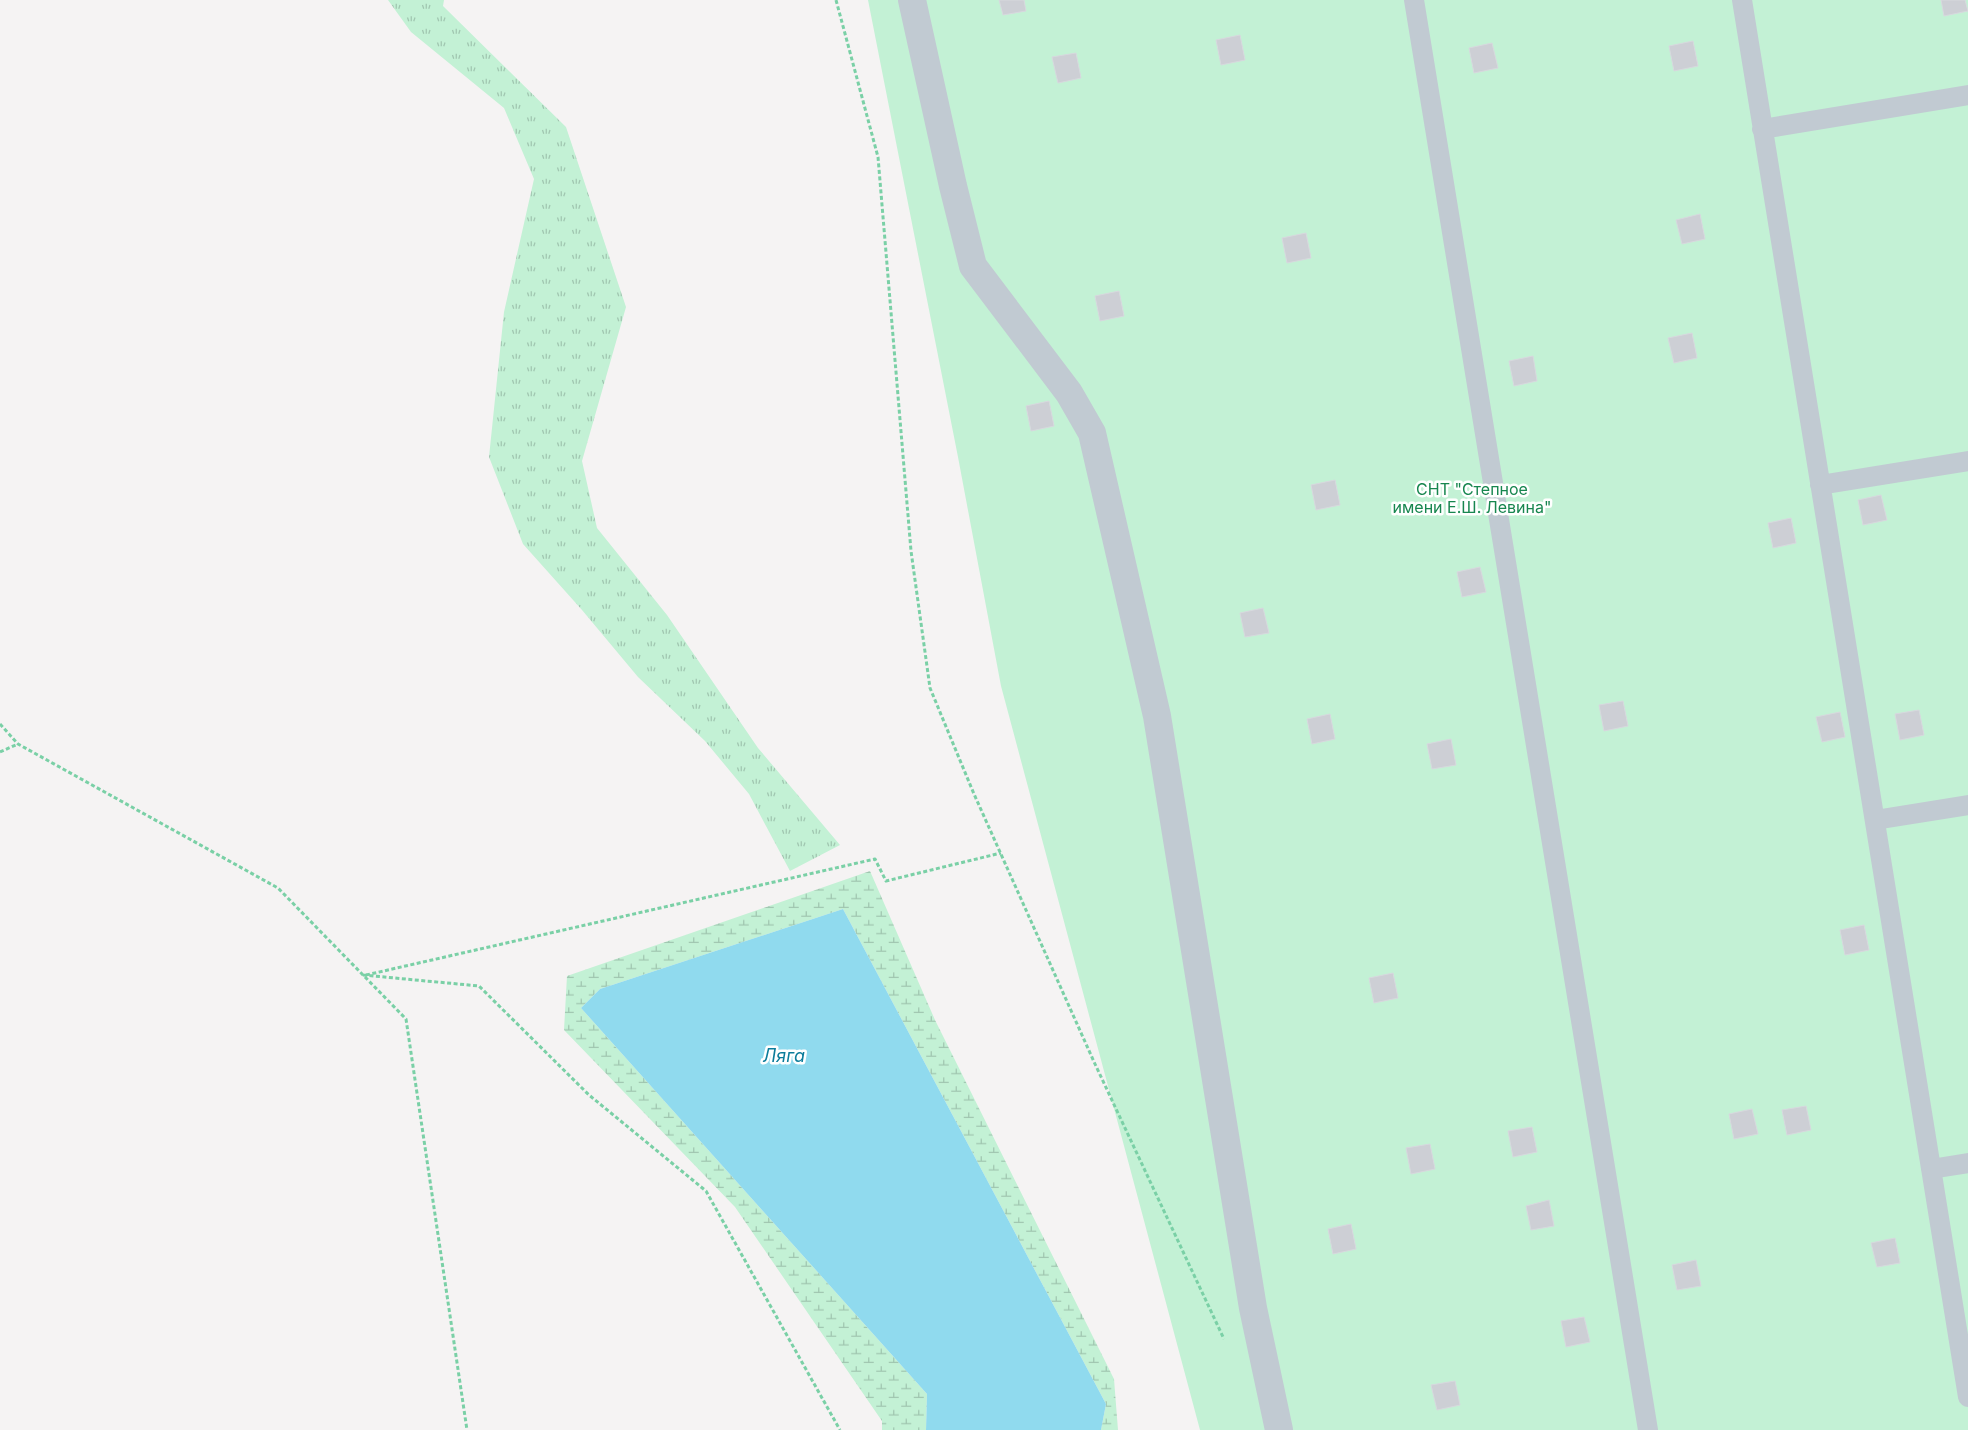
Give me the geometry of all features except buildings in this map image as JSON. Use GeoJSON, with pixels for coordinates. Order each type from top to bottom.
{"type":"FeatureCollection","features":[{"type":"Feature","properties":{"kind":"street"},"geometry":{"type":"LineString","coordinates":[[912,0],[953,186],[973,266],[1069,393],[1092,433],[1157,716],[1253,1308],[1279,1430]]}},
{"type":"Feature","properties":{"kind":"lane"},"geometry":{"type":"LineString","coordinates":[[1414,0],[1648,1430]]}},
{"type":"Feature","properties":{"kind":"lane"},"geometry":{"type":"LineString","coordinates":[[1742,0],[1968,1397]]}},
{"type":"Feature","properties":{"kind":"lane"},"geometry":{"type":"LineString","coordinates":[[1762,128],[1968,95]]}},
{"type":"Feature","properties":{"kind":"lane"},"geometry":{"type":"LineString","coordinates":[[1820,485],[1968,461]]}},
{"type":"Feature","properties":{"kind":"lane"},"geometry":{"type":"LineString","coordinates":[[1874,820],[1968,805]]}},
{"type":"Feature","properties":{"kind":"lane"},"geometry":{"type":"LineString","coordinates":[[1931,1169],[1968,1163]]}},
{"type":"Feature","properties":{"kind":"path"},"geometry":{"type":"LineString","coordinates":[[836,0],[878,156],[911,551],[930,688],[1000,853],[1095,1064],[1226,1344]]}},
{"type":"Feature","properties":{"kind":"path"},"geometry":{"type":"LineString","coordinates":[[0,724],[18,744],[278,888],[406,1019],[467,1430]]}},
{"type":"Feature","properties":{"kind":"path"},"geometry":{"type":"LineString","coordinates":[[0,752],[18,744]]}},
{"type":"Feature","properties":{"kind":"path"},"geometry":{"type":"LineString","coordinates":[[364,976],[875,859],[886,881],[1000,853]]}},
{"type":"Feature","properties":{"kind":"path"},"geometry":{"type":"LineString","coordinates":[[364,976],[479,986],[589,1095],[706,1191],[840,1430]]}},
{"type":"Feature","properties":{"kind":"green space"},"geometry":{"type":"Polygon","coordinates":[[[388,0],[444,0],[443,6],[566,127],[626,307],[582,461],[597,528],[667,615],[758,748],[840,845],[790,871],[749,794],[705,741],[638,677],[523,544],[489,457],[504,312],[534,179],[504,108],[411,32],[388,0]]]}},
{"type":"Feature","properties":{"kind":"green space","name":"СНТ \"Степное имени Е.Ш. Левина\""},"geometry":{"type":"Polygon","coordinates":[[[868,0],[1968,0],[1968,1430],[1200,1430],[1001,686],[868,0]]]}},
{"type":"Feature","properties":{"kind":"green space"},"geometry":{"type":"Polygon","coordinates":[[[870,871],[935,1020],[1114,1379],[1118,1430],[1101,1430],[1106,1404],[843,909],[600,989],[581,1008],[927,1394],[926,1430],[882,1430],[882,1421],[735,1207],[564,1030],[567,976],[870,871]]]}},
{"type":"Feature","properties":{"kind":"water","name":"Ляга"},"geometry":{"type":"Polygon","coordinates":[[[843,909],[1106,1404],[1101,1430],[926,1430],[927,1394],[581,1008],[600,989],[843,909]]]}}]}
